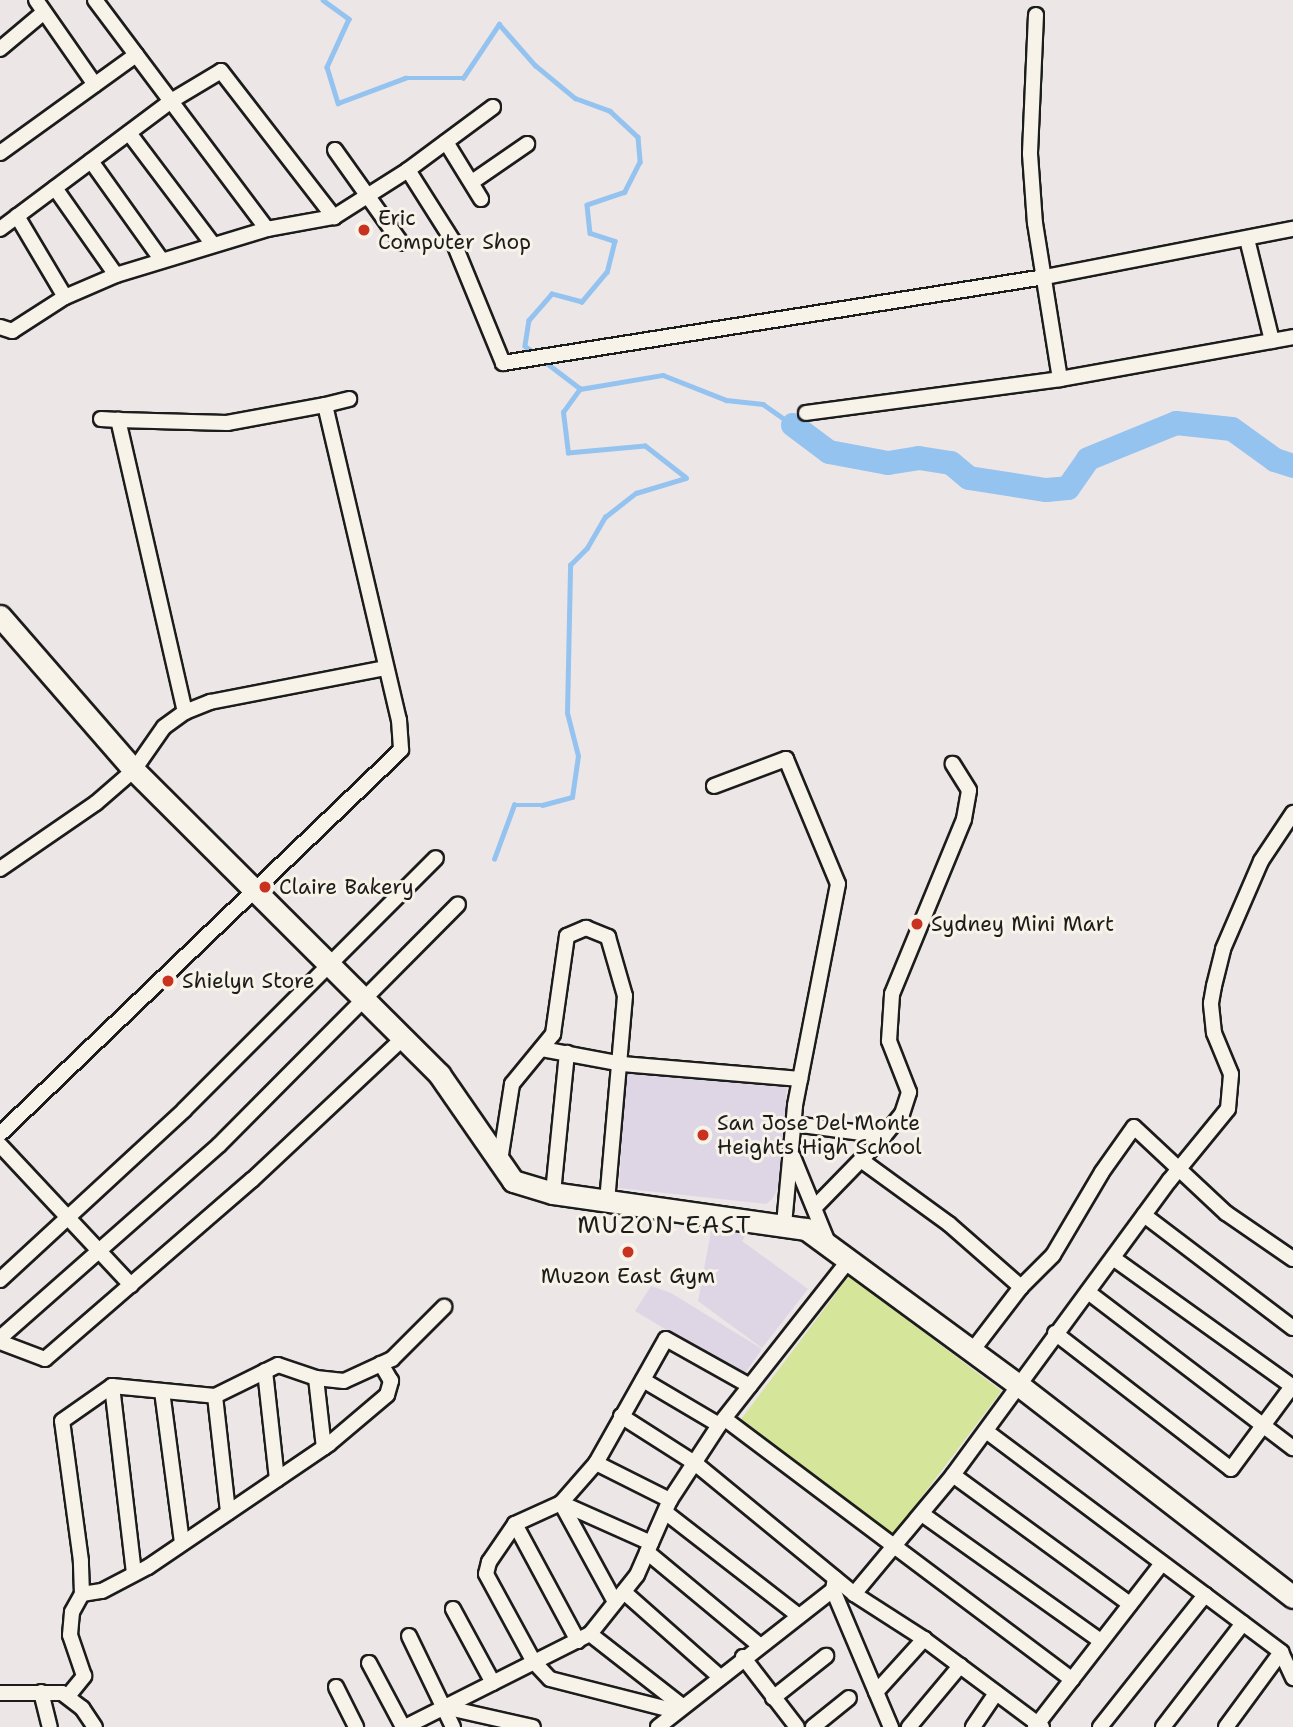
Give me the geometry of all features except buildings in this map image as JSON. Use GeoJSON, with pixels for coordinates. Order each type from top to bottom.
{"type":"FeatureCollection","features":[{"type":"Feature","properties":{"kind":"street"},"geometry":{"type":"LineString","coordinates":[[95,0],[268,229]]}},
{"type":"Feature","properties":{"kind":"street"},"geometry":{"type":"LineString","coordinates":[[0,49],[40,6],[95,85]]}},
{"type":"Feature","properties":{"kind":"street"},"geometry":{"type":"LineString","coordinates":[[1036,15],[1030,153],[1035,223],[1060,379]]}},
{"type":"Feature","properties":{"kind":"street"},"geometry":{"type":"LineString","coordinates":[[0,153],[136,55]]}},
{"type":"Feature","properties":{"kind":"street"},"geometry":{"type":"LineString","coordinates":[[0,229],[172,101],[221,71],[334,217]]}},
{"type":"Feature","properties":{"kind":"street"},"geometry":{"type":"LineString","coordinates":[[0,327],[12,331],[24,326],[65,297],[161,259],[268,229],[334,217],[408,170],[493,107]]}},
{"type":"Feature","properties":{"kind":"street"},"geometry":{"type":"LineString","coordinates":[[129,133],[212,243]]}},
{"type":"Feature","properties":{"kind":"street"},"geometry":{"type":"LineString","coordinates":[[446,142],[481,199]]}},
{"type":"Feature","properties":{"kind":"street"},"geometry":{"type":"LineString","coordinates":[[472,183],[527,144]]}},
{"type":"Feature","properties":{"kind":"street"},"geometry":{"type":"LineString","coordinates":[[335,150],[401,243]]}},
{"type":"Feature","properties":{"kind":"street"},"geometry":{"type":"LineString","coordinates":[[91,161],[161,259]]}},
{"type":"Feature","properties":{"kind":"street"},"geometry":{"type":"LineString","coordinates":[[408,170],[453,241],[503,363],[1045,277],[1293,229]]}},
{"type":"Feature","properties":{"kind":"street"},"geometry":{"type":"LineString","coordinates":[[55,188],[116,275]]}},
{"type":"Feature","properties":{"kind":"street"},"geometry":{"type":"LineString","coordinates":[[17,216],[65,297]]}},
{"type":"Feature","properties":{"kind":"street"},"geometry":{"type":"LineString","coordinates":[[1247,239],[1272,341]]}},
{"type":"Feature","properties":{"kind":"street"},"geometry":{"type":"LineString","coordinates":[[806,413],[1060,379],[1293,337]]}},
{"type":"Feature","properties":{"kind":"street"},"geometry":{"type":"LineString","coordinates":[[100,419],[227,423],[349,399]]}},
{"type":"Feature","properties":{"kind":"street"},"geometry":{"type":"LineString","coordinates":[[0,1134],[401,750],[399,720],[325,405]]}},
{"type":"Feature","properties":{"kind":"street"},"geometry":{"type":"LineString","coordinates":[[118,420],[185,712]]}},
{"type":"Feature","properties":{"kind":"street"},"geometry":{"type":"LineString","coordinates":[[0,616],[134,770],[365,1000],[401,1040],[439,1074],[513,1181],[553,1193],[806,1229],[1020,1385],[1293,1597]]}},
{"type":"Feature","properties":{"kind":"street"},"geometry":{"type":"LineString","coordinates":[[0,869],[96,803],[134,770],[164,727],[185,712],[210,702],[385,668]]}},
{"type":"Feature","properties":{"kind":"street"},"geometry":{"type":"LineString","coordinates":[[714,786],[786,760],[838,884],[800,1079],[784,1224]]}},
{"type":"Feature","properties":{"kind":"street"},"geometry":{"type":"LineString","coordinates":[[815,1207],[902,1114],[909,1092],[889,1041],[892,994],[964,819],[970,790],[953,764]]}},
{"type":"Feature","properties":{"kind":"street"},"geometry":{"type":"LineString","coordinates":[[854,1594],[896,1548],[953,1475],[1055,1333],[1228,1109],[1231,1074],[1214,1033],[1211,1003],[1214,986],[1223,949],[1261,861],[1293,813]]}},
{"type":"Feature","properties":{"kind":"street"},"geometry":{"type":"LineString","coordinates":[[0,1280],[69,1218],[329,966],[436,858]]}},
{"type":"Feature","properties":{"kind":"street"},"geometry":{"type":"LineString","coordinates":[[401,1040],[252,1180],[45,1359],[0,1340],[100,1254],[219,1145],[458,904]]}},
{"type":"Feature","properties":{"kind":"street"},"geometry":{"type":"LineString","coordinates":[[500,1161],[512,1084],[553,1034],[567,936],[586,928],[608,937],[625,996],[622,1064],[607,1200]]}},
{"type":"Feature","properties":{"kind":"street"},"geometry":{"type":"LineString","coordinates":[[542,1049],[622,1064],[800,1079]]}},
{"type":"Feature","properties":{"kind":"street"},"geometry":{"type":"LineString","coordinates":[[553,1193],[567,1053]]}},
{"type":"Feature","properties":{"kind":"street"},"geometry":{"type":"LineString","coordinates":[[794,1124],[884,1136]]}},
{"type":"Feature","properties":{"kind":"street"},"geometry":{"type":"LineString","coordinates":[[972,1351],[1021,1287],[1053,1255],[1101,1172],[1134,1127],[1226,1213],[1293,1259]]}},
{"type":"Feature","properties":{"kind":"street"},"geometry":{"type":"LineString","coordinates":[[0,1145],[131,1285]]}},
{"type":"Feature","properties":{"kind":"street"},"geometry":{"type":"LineString","coordinates":[[793,1155],[830,1246]]}},
{"type":"Feature","properties":{"kind":"street"},"geometry":{"type":"LineString","coordinates":[[861,1160],[949,1224],[1021,1287]]}},
{"type":"Feature","properties":{"kind":"street"},"geometry":{"type":"LineString","coordinates":[[1144,1215],[1293,1328]]}},
{"type":"Feature","properties":{"kind":"street"},"geometry":{"type":"LineString","coordinates":[[1055,1333],[1231,1469],[1293,1386],[1113,1258]]}},
{"type":"Feature","properties":{"kind":"street"},"geometry":{"type":"LineString","coordinates":[[369,1663],[404,1727],[584,1638],[620,1597],[649,1548],[668,1506],[722,1422],[849,1259]]}},
{"type":"Feature","properties":{"kind":"street"},"geometry":{"type":"LineString","coordinates":[[1088,1292],[1293,1448]]}},
{"type":"Feature","properties":{"kind":"street"},"geometry":{"type":"LineString","coordinates":[[68,1696],[84,1675],[70,1635],[72,1612],[82,1594],[62,1422],[112,1386],[215,1396],[278,1365],[316,1378],[344,1381],[381,1364],[444,1307]]}},
{"type":"Feature","properties":{"kind":"street"},"geometry":{"type":"LineString","coordinates":[[679,1709],[558,1682],[534,1662],[486,1574],[489,1562],[515,1524],[561,1503],[596,1463],[666,1339],[750,1386]]}},
{"type":"Feature","properties":{"kind":"street"},"geometry":{"type":"LineString","coordinates":[[82,1594],[102,1591],[134,1574],[324,1448],[387,1395],[391,1381],[381,1364]]}},
{"type":"Feature","properties":{"kind":"street"},"geometry":{"type":"LineString","coordinates":[[265,1371],[277,1479]]}},
{"type":"Feature","properties":{"kind":"street"},"geometry":{"type":"LineString","coordinates":[[316,1378],[324,1448]]}},
{"type":"Feature","properties":{"kind":"street"},"geometry":{"type":"LineString","coordinates":[[643,1380],[722,1422],[1072,1680]]}},
{"type":"Feature","properties":{"kind":"street"},"geometry":{"type":"LineString","coordinates":[[112,1386],[134,1574]]}},
{"type":"Feature","properties":{"kind":"street"},"geometry":{"type":"LineString","coordinates":[[162,1391],[182,1543]]}},
{"type":"Feature","properties":{"kind":"street"},"geometry":{"type":"LineString","coordinates":[[215,1396],[228,1512]]}},
{"type":"Feature","properties":{"kind":"street"},"geometry":{"type":"LineString","coordinates":[[621,1416],[696,1464],[834,1584],[924,1639],[1038,1726],[1162,1563]]}},
{"type":"Feature","properties":{"kind":"street"},"geometry":{"type":"LineString","coordinates":[[985,1431],[1281,1652],[1293,1678]]}},
{"type":"Feature","properties":{"kind":"street"},"geometry":{"type":"LineString","coordinates":[[596,1463],[668,1506],[798,1615]]}},
{"type":"Feature","properties":{"kind":"street"},"geometry":{"type":"LineString","coordinates":[[953,1475],[1130,1604]]}},
{"type":"Feature","properties":{"kind":"street"},"geometry":{"type":"LineString","coordinates":[[561,1503],[649,1548],[759,1645]]}},
{"type":"Feature","properties":{"kind":"street"},"geometry":{"type":"LineString","coordinates":[[561,1503],[620,1597],[719,1676]]}},
{"type":"Feature","properties":{"kind":"street"},"geometry":{"type":"LineString","coordinates":[[922,1514],[1101,1641]]}},
{"type":"Feature","properties":{"kind":"street"},"geometry":{"type":"LineString","coordinates":[[515,1524],[584,1638],[679,1709]]}},
{"type":"Feature","properties":{"kind":"street"},"geometry":{"type":"LineString","coordinates":[[658,1727],[834,1584]]}},
{"type":"Feature","properties":{"kind":"street"},"geometry":{"type":"LineString","coordinates":[[834,1584],[891,1727]]}},
{"type":"Feature","properties":{"kind":"street"},"geometry":{"type":"LineString","coordinates":[[1100,1727],[1205,1595]]}},
{"type":"Feature","properties":{"kind":"street"},"geometry":{"type":"LineString","coordinates":[[453,1609],[493,1682]]}},
{"type":"Feature","properties":{"kind":"street"},"geometry":{"type":"LineString","coordinates":[[1163,1727],[1243,1623]]}},
{"type":"Feature","properties":{"kind":"street"},"geometry":{"type":"LineString","coordinates":[[409,1636],[453,1727]]}},
{"type":"Feature","properties":{"kind":"street"},"geometry":{"type":"LineString","coordinates":[[876,1692],[924,1639]]}},
{"type":"Feature","properties":{"kind":"street"},"geometry":{"type":"LineString","coordinates":[[1226,1727],[1281,1652]]}},
{"type":"Feature","properties":{"kind":"street"},"geometry":{"type":"LineString","coordinates":[[773,1698],[826,1656]]}},
{"type":"Feature","properties":{"kind":"street"},"geometry":{"type":"LineString","coordinates":[[743,1657],[797,1727]]}},
{"type":"Feature","properties":{"kind":"street"},"geometry":{"type":"LineString","coordinates":[[908,1727],[960,1666]]}},
{"type":"Feature","properties":{"kind":"street"},"geometry":{"type":"LineString","coordinates":[[336,1688],[356,1727]]}},
{"type":"Feature","properties":{"kind":"street"},"geometry":{"type":"LineString","coordinates":[[41,1692],[50,1727]]}},
{"type":"Feature","properties":{"kind":"street"},"geometry":{"type":"LineString","coordinates":[[0,1693],[41,1692],[68,1696],[95,1727]]}},
{"type":"Feature","properties":{"kind":"street"},"geometry":{"type":"LineString","coordinates":[[973,1727],[996,1693]]}},
{"type":"Feature","properties":{"kind":"street"},"geometry":{"type":"LineString","coordinates":[[813,1727],[849,1698]]}},
{"type":"Feature","properties":{"kind":"street"},"geometry":{"type":"LineString","coordinates":[[444,1707],[490,1724],[533,1727]]}},
{"type":"Feature","properties":{"kind":"shaded area","name":"San Jose Del Monte Heights High School"},"geometry":{"type":"Polygon","coordinates":[[[626,1070],[787,1084],[780,1185],[772,1199],[766,1204],[619,1188],[626,1070]]]}},
{"type":"Feature","properties":{"kind":"shaded area"},"geometry":{"type":"Polygon","coordinates":[[[712,1226],[749,1230],[742,1241],[808,1289],[762,1348],[698,1301],[712,1226]]]}},
{"type":"Feature","properties":{"kind":"shaded area"},"geometry":{"type":"Polygon","coordinates":[[[651,1286],[671,1293],[762,1349],[743,1376],[635,1311],[651,1286]]]}},
{"type":"Feature","properties":{"kind":"green space"},"geometry":{"type":"Polygon","coordinates":[[[849,1276],[1002,1391],[890,1539],[738,1424],[849,1276]]]}},
{"type":"Feature","properties":{"kind":"waterway"},"geometry":{"type":"LineString","coordinates":[[323,0],[349,19],[327,67],[338,103],[405,78],[463,78],[499,24],[535,65],[575,98],[610,111],[638,137],[640,162],[625,192],[587,205],[590,233],[615,241],[607,272],[582,302],[552,294],[529,320],[525,346],[536,354]]}},
{"type":"Feature","properties":{"kind":"waterway"},"geometry":{"type":"LineString","coordinates":[[494,859],[514,805],[542,805],[572,797],[578,756],[567,713],[570,565],[587,548],[605,517],[636,493],[686,478],[645,446],[568,453],[563,412],[580,389],[542,360]]}},
{"type":"Feature","properties":{"kind":"waterway"},"geometry":{"type":"LineString","coordinates":[[580,389],[663,375],[726,400],[763,404],[793,425]]}},
{"type":"Feature","properties":{"kind":"waterway"},"geometry":{"type":"LineString","coordinates":[[793,425],[829,452],[888,463],[919,458],[951,463],[969,478],[1046,490],[1068,488],[1088,459],[1176,423],[1232,429],[1275,460],[1293,466]]}},
{"type":"Feature","properties":{"kind":"place","name":"Eric Computer Shop"},"geometry":{"type":"Point","coordinates":[364,230]}},
{"type":"Feature","properties":{"kind":"place","name":"Claire Bakery"},"geometry":{"type":"Point","coordinates":[265,887]}},
{"type":"Feature","properties":{"kind":"place","name":"Sydney Mini Mart"},"geometry":{"type":"Point","coordinates":[917,924]}},
{"type":"Feature","properties":{"kind":"place","name":"Shielyn Store"},"geometry":{"type":"Point","coordinates":[168,981]}},
{"type":"Feature","properties":{"kind":"place","name":"San Jose Del Monte Heights High School"},"geometry":{"type":"Point","coordinates":[703,1135]}},
{"type":"Feature","properties":{"kind":"place","name":"Muzon East Gym"},"geometry":{"type":"Point","coordinates":[628,1252]}},
{"type":"Feature","properties":{"kind":"district","name":"MUZON EAST"},"geometry":{"type":"Point","coordinates":[665,1226]}}]}
